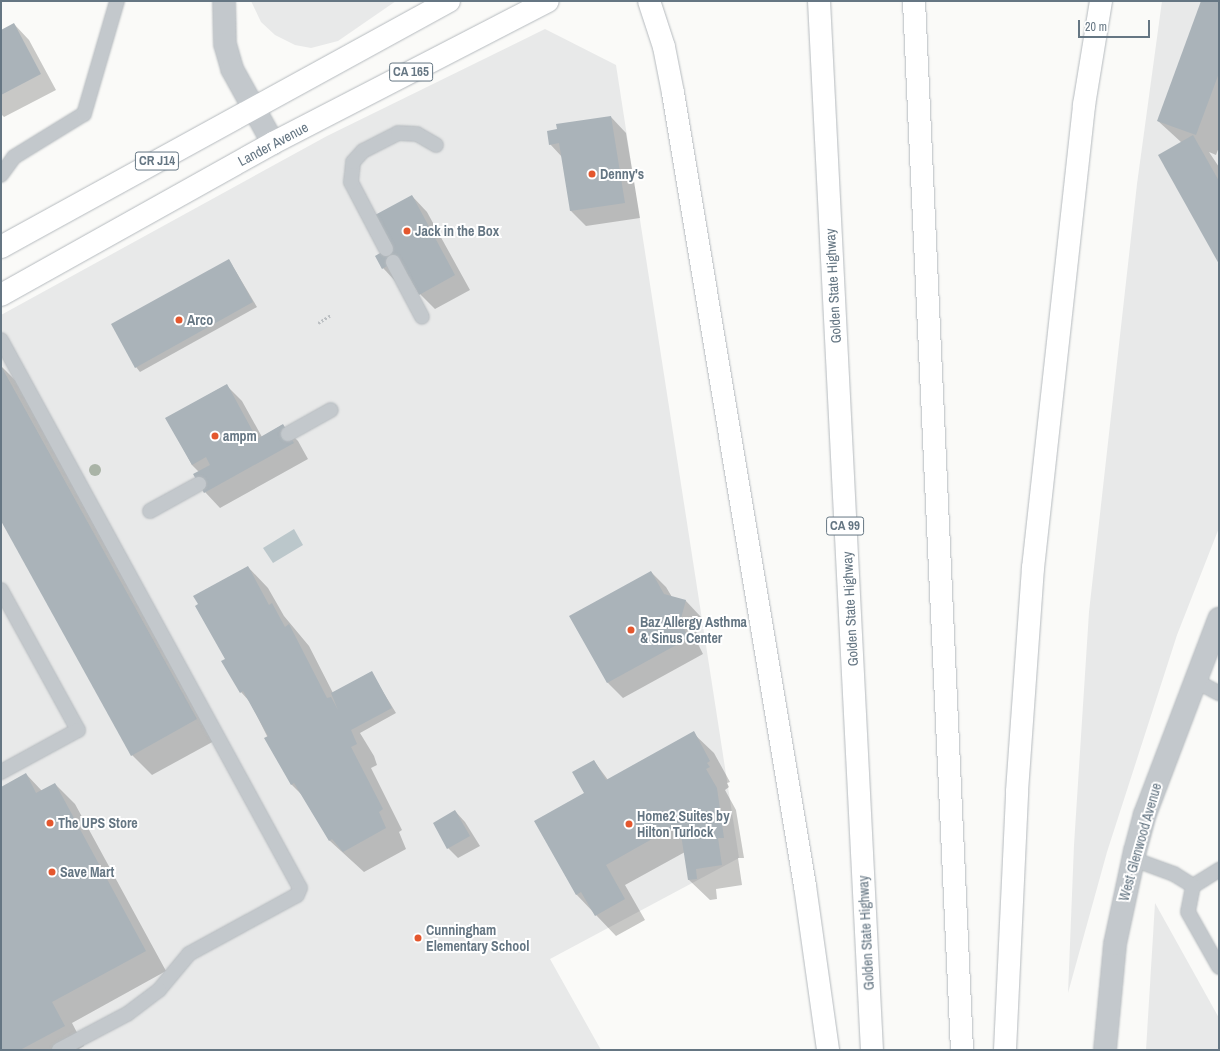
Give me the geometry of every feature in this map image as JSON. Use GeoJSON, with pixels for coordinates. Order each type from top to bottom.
{"type":"FeatureCollection","features":[{"type":"Feature","properties":{"kind":"main road"},"geometry":{"type":"LineString","coordinates":[[253,108],[449,1]]}},
{"type":"Feature","properties":{"kind":"main road","name":"Lander Avenue"},"geometry":{"type":"LineString","coordinates":[[1,295],[273,143],[548,1]]}},
{"type":"Feature","properties":{"kind":"main road"},"geometry":{"type":"LineString","coordinates":[[649,1],[664,47],[673,93],[805,886],[828,1050]]}},
{"type":"Feature","properties":{"kind":"main road","name":"Golden State Highway"},"geometry":{"type":"LineString","coordinates":[[819,1],[872,1050]]}},
{"type":"Feature","properties":{"kind":"main road"},"geometry":{"type":"LineString","coordinates":[[914,1],[962,1050]]}},
{"type":"Feature","properties":{"kind":"main road"},"geometry":{"type":"LineString","coordinates":[[1005,1050],[1017,791],[1033,568],[1084,104],[1101,1]]}},
{"type":"Feature","properties":{"kind":"main road","name":"CR J14"},"geometry":{"type":"LineString","coordinates":[[2,243],[253,108]]}},
{"type":"Feature","properties":{"kind":"street"},"geometry":{"type":"LineString","coordinates":[[224,1],[224,33],[228,57],[253,108],[273,143]]}},
{"type":"Feature","properties":{"kind":"street","name":"West Glenwood Avenue"},"geometry":{"type":"LineString","coordinates":[[1105,1050],[1115,944],[1133,859],[1145,814],[1219,619]]}},
{"type":"Feature","properties":{"kind":"lane"},"geometry":{"type":"LineString","coordinates":[[1,175],[14,157],[84,114],[117,1]]}},
{"type":"Feature","properties":{"kind":"lane"},"geometry":{"type":"LineString","coordinates":[[386,250],[351,182],[353,162],[363,151],[398,133],[417,134],[436,145]]}},
{"type":"Feature","properties":{"kind":"lane"},"geometry":{"type":"LineString","coordinates":[[393,262],[422,317]]}},
{"type":"Feature","properties":{"kind":"lane"},"geometry":{"type":"LineString","coordinates":[[1,340],[300,888],[298,896],[189,954],[159,990],[126,1014],[59,1050]]}},
{"type":"Feature","properties":{"kind":"lane"},"geometry":{"type":"LineString","coordinates":[[288,434],[331,410]]}},
{"type":"Feature","properties":{"kind":"lane"},"geometry":{"type":"LineString","coordinates":[[150,511],[199,484]]}},
{"type":"Feature","properties":{"kind":"lane"},"geometry":{"type":"LineString","coordinates":[[1,590],[78,730],[1,772]]}},
{"type":"Feature","properties":{"kind":"lane"},"geometry":{"type":"LineString","coordinates":[[1196,681],[1219,693]]}},
{"type":"Feature","properties":{"kind":"lane"},"geometry":{"type":"LineString","coordinates":[[1133,859],[1174,874],[1192,886]]}},
{"type":"Feature","properties":{"kind":"lane"},"geometry":{"type":"LineString","coordinates":[[1192,886],[1219,870]]}},
{"type":"Feature","properties":{"kind":"lane"},"geometry":{"type":"LineString","coordinates":[[1192,886],[1188,912],[1219,967]]}},
{"type":"Feature","properties":{"kind":"path"},"geometry":{"type":"LineString","coordinates":[[318,322],[331,315]]}},
{"type":"Feature","properties":{"kind":"shaded area"},"geometry":{"type":"Polygon","coordinates":[[[251,1],[396,1],[338,41],[311,48],[295,45],[275,35],[261,22],[251,1]]]}},
{"type":"Feature","properties":{"kind":"shaded area"},"geometry":{"type":"Polygon","coordinates":[[[1162,1],[1219,1],[1219,528],[1177,635],[1107,852],[1068,993],[1074,845],[1089,612],[1137,184],[1162,1]]]}},
{"type":"Feature","properties":{"kind":"shaded area"},"geometry":{"type":"Polygon","coordinates":[[[545,29],[616,65],[739,858],[550,959],[601,1050],[1,1050],[1,315],[327,136],[545,29]]]}},
{"type":"Feature","properties":{"kind":"shaded area"},"geometry":{"type":"Polygon","coordinates":[[[294,529],[303,545],[273,563],[263,548],[294,529]]]}},
{"type":"Feature","properties":{"kind":"shaded area"},"geometry":{"type":"Polygon","coordinates":[[[1155,903],[1219,1018],[1219,1050],[1146,1050],[1155,903]]]}},
{"type":"Feature","properties":{"kind":"building"},"geometry":{"type":"Polygon","coordinates":[[[1201,1],[1219,1],[1219,73],[1196,135],[1157,121],[1201,1]]]}},
{"type":"Feature","properties":{"kind":"building"},"geometry":{"type":"Polygon","coordinates":[[[14,23],[41,74],[1,95],[1,30],[14,23]]]}},
{"type":"Feature","properties":{"kind":"building","name":"Denny's"},"geometry":{"type":"Polygon","coordinates":[[[611,116],[625,203],[570,211],[559,143],[549,145],[547,131],[557,129],[556,124],[611,116]]]}},
{"type":"Feature","properties":{"kind":"building"},"geometry":{"type":"Polygon","coordinates":[[[1193,135],[1219,181],[1219,264],[1158,155],[1193,135]]]}},
{"type":"Feature","properties":{"kind":"building","name":"Jack in the Box"},"geometry":{"type":"Polygon","coordinates":[[[412,195],[455,275],[419,295],[399,259],[382,269],[375,256],[392,246],[375,215],[412,195]]]}},
{"type":"Feature","properties":{"kind":"building"},"geometry":{"type":"Polygon","coordinates":[[[229,259],[253,302],[135,368],[111,324],[229,259]]]}},
{"type":"Feature","properties":{"kind":"building"},"geometry":{"type":"Polygon","coordinates":[[[1,366],[197,719],[131,756],[1,521],[1,366]]]}},
{"type":"Feature","properties":{"kind":"building","name":"ampm"},"geometry":{"type":"Polygon","coordinates":[[[227,384],[257,439],[283,424],[294,443],[204,493],[193,474],[210,465],[206,457],[192,465],[165,418],[227,384]]]}},
{"type":"Feature","properties":{"kind":"building"},"geometry":{"type":"Polygon","coordinates":[[[248,566],[269,605],[272,603],[285,627],[289,624],[327,698],[331,697],[338,710],[331,693],[372,671],[392,708],[351,730],[357,744],[351,747],[383,809],[379,812],[386,828],[343,852],[332,839],[329,841],[294,783],[291,785],[264,738],[268,736],[243,691],[240,693],[221,661],[225,659],[195,606],[198,604],[193,596],[248,566]]]}},
{"type":"Feature","properties":{"kind":"building","name":"Baz Allergy Asthma & Sinus Center"},"geometry":{"type":"Polygon","coordinates":[[[651,571],[664,594],[686,600],[680,622],[689,638],[607,683],[569,616],[651,571]]]}},
{"type":"Feature","properties":{"kind":"building","name":"Home2 Suites by Hilton Turlock"},"geometry":{"type":"Polygon","coordinates":[[[694,731],[710,761],[707,763],[710,767],[706,769],[717,788],[724,838],[718,838],[722,865],[696,869],[697,879],[688,880],[680,828],[668,830],[606,865],[625,899],[595,916],[581,892],[576,895],[534,821],[584,793],[572,772],[594,760],[606,780],[694,731]]]}},
{"type":"Feature","properties":{"kind":"building","name":"Save Mart"},"geometry":{"type":"Polygon","coordinates":[[[26,773],[36,793],[55,783],[146,951],[52,1002],[65,1026],[20,1050],[1,1050],[1,787],[26,773]]]}},
{"type":"Feature","properties":{"kind":"building"},"geometry":{"type":"Polygon","coordinates":[[[455,810],[470,836],[447,849],[433,823],[455,810]]]}},
{"type":"Feature","properties":{"kind":"place","name":"Denny's"},"geometry":{"type":"Point","coordinates":[592,174]}},
{"type":"Feature","properties":{"kind":"place","name":"Jack in the Box"},"geometry":{"type":"Point","coordinates":[407,231]}},
{"type":"Feature","properties":{"kind":"place","name":"Arco"},"geometry":{"type":"Point","coordinates":[179,320]}},
{"type":"Feature","properties":{"kind":"place","name":"ampm"},"geometry":{"type":"Point","coordinates":[215,436]}},
{"type":"Feature","properties":{"kind":"place","name":"Baz Allergy Asthma & Sinus Center"},"geometry":{"type":"Point","coordinates":[631,630]}},
{"type":"Feature","properties":{"kind":"place","name":"The UPS Store"},"geometry":{"type":"Point","coordinates":[50,823]}},
{"type":"Feature","properties":{"kind":"place","name":"Home2 Suites by Hilton Turlock"},"geometry":{"type":"Point","coordinates":[629,824]}},
{"type":"Feature","properties":{"kind":"place","name":"Save Mart"},"geometry":{"type":"Point","coordinates":[52,872]}},
{"type":"Feature","properties":{"kind":"place","name":"Cunningham Elementary School"},"geometry":{"type":"Point","coordinates":[418,938]}}]}
